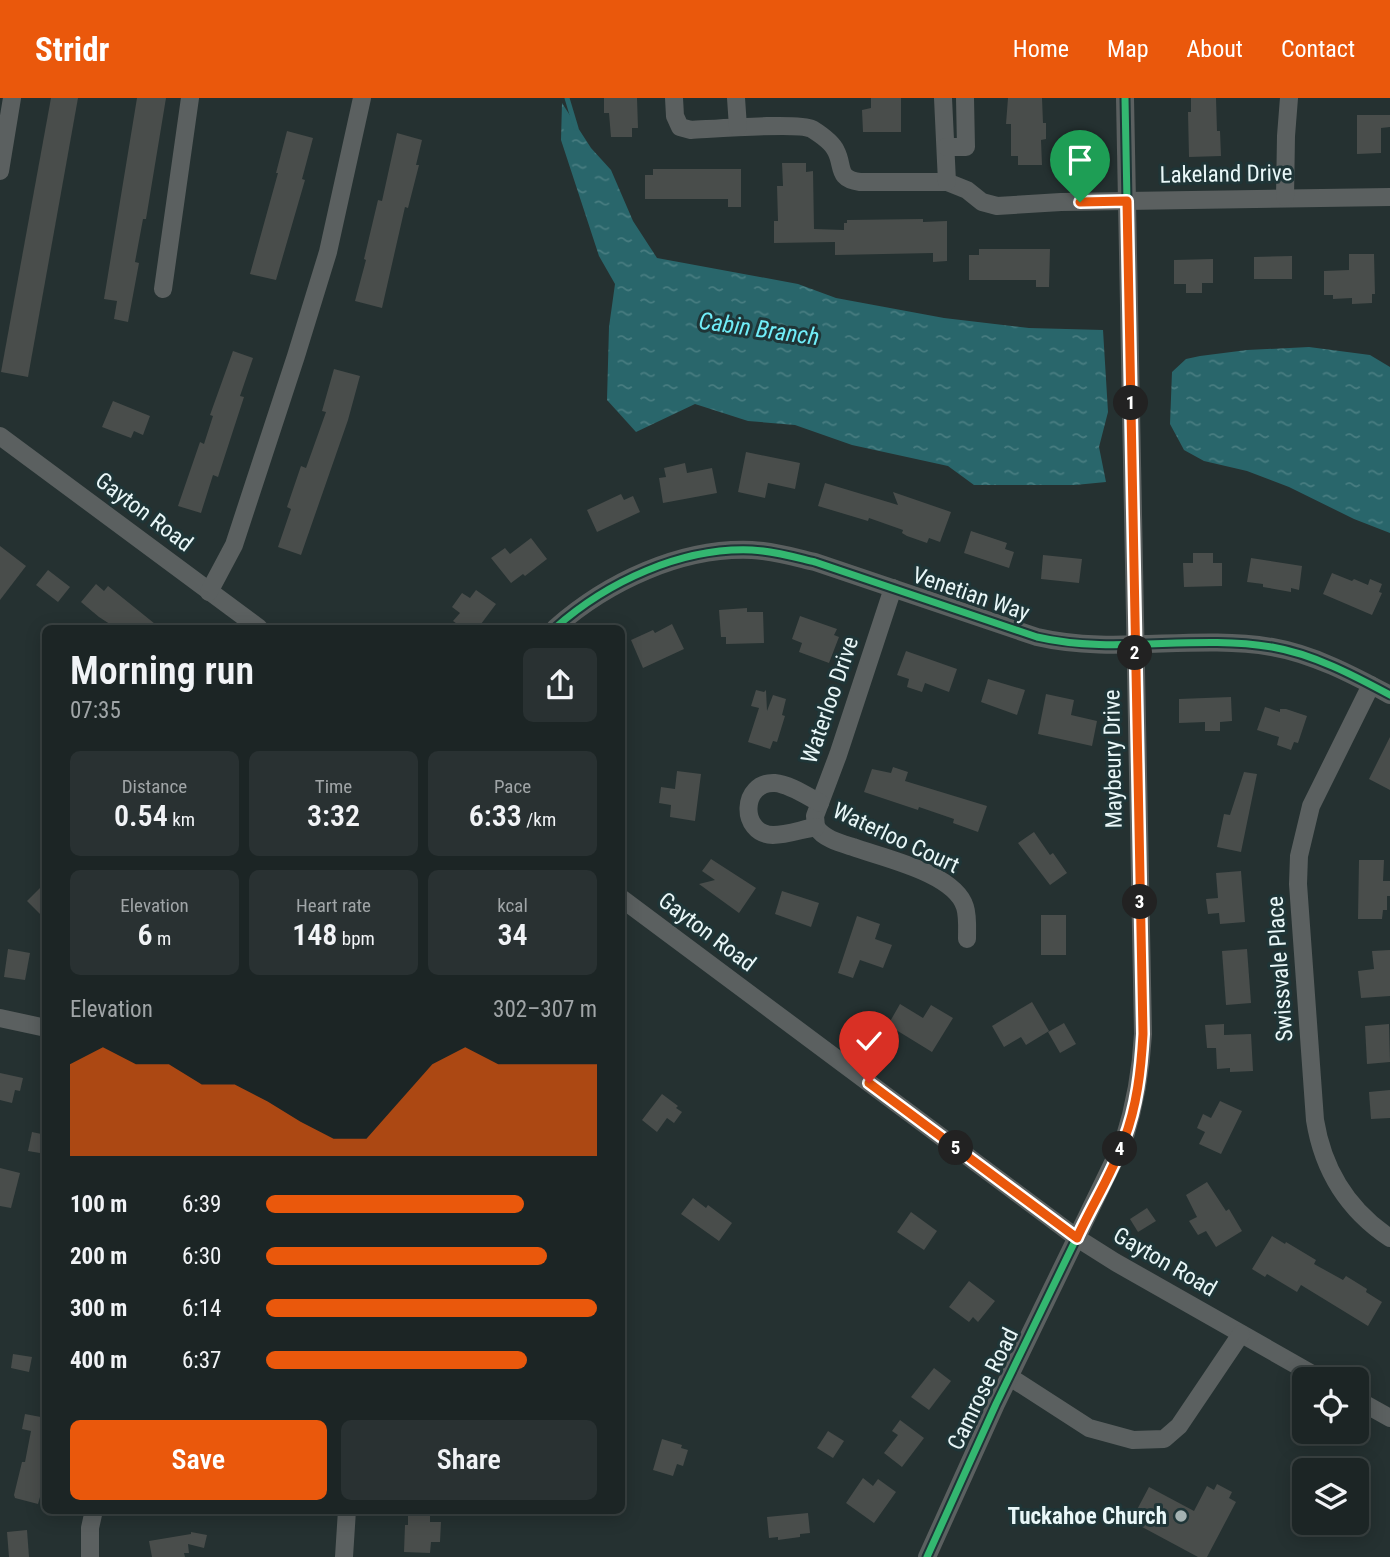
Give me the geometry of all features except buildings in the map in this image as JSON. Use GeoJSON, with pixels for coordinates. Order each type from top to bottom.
{"type":"FeatureCollection","features":[{"type":"Feature","properties":{"kind":"street"},"geometry":{"type":"LineString","coordinates":[[0,171],[12,98]]}},
{"type":"Feature","properties":{"kind":"street"},"geometry":{"type":"LineString","coordinates":[[163,289],[190,98]]}},
{"type":"Feature","properties":{"kind":"street"},"geometry":{"type":"LineString","coordinates":[[209,592],[234,545],[296,356],[328,252],[362,98]]}},
{"type":"Feature","properties":{"kind":"street","name":"Lakeland Drive"},"geometry":{"type":"LineString","coordinates":[[674,98],[675,116],[680,127],[691,130],[805,126],[830,142],[837,152],[842,172],[854,181],[947,182],[967,190],[982,202],[998,206],[1061,202],[1390,197]]}},
{"type":"Feature","properties":{"kind":"street"},"geometry":{"type":"LineString","coordinates":[[736,98],[737,127]]}},
{"type":"Feature","properties":{"kind":"street"},"geometry":{"type":"LineString","coordinates":[[943,98],[947,182]]}},
{"type":"Feature","properties":{"kind":"street"},"geometry":{"type":"LineString","coordinates":[[946,146],[966,147],[965,98]]}},
{"type":"Feature","properties":{"kind":"street","name":"Maybeury Drive"},"geometry":{"type":"LineString","coordinates":[[1077,1238],[1124,1140],[1135,1103],[1141,1065],[1125,98]]}},
{"type":"Feature","properties":{"kind":"street"},"geometry":{"type":"LineString","coordinates":[[1285,197],[1289,98]]}},
{"type":"Feature","properties":{"kind":"street","name":"Gayton Road"},"geometry":{"type":"LineString","coordinates":[[0,436],[254,625]]}},
{"type":"Feature","properties":{"kind":"street","name":"Venetian Way"},"geometry":{"type":"LineString","coordinates":[[559,625],[590,601],[654,568],[705,553],[752,550],[780,553],[815,562],[1049,640],[1090,645],[1237,643],[1269,646],[1313,658],[1390,695]]}},
{"type":"Feature","properties":{"kind":"street","name":"Waterloo Drive"},"geometry":{"type":"LineString","coordinates":[[816,827],[815,816],[893,588]]}},
{"type":"Feature","properties":{"kind":"street","name":"Swissvale Place"},"geometry":{"type":"LineString","coordinates":[[1371,685],[1311,806],[1302,836],[1298,884],[1315,1120],[1322,1154],[1336,1184],[1348,1199],[1369,1222],[1390,1238]]}},
{"type":"Feature","properties":{"kind":"street","name":"Waterloo Court"},"geometry":{"type":"LineString","coordinates":[[820,803],[775,783],[755,790],[747,807],[749,819],[762,833],[774,835],[816,827],[837,842],[916,869],[947,884],[966,908],[967,939]]}},
{"type":"Feature","properties":{"kind":"street","name":"Gayton Road"},"geometry":{"type":"LineString","coordinates":[[625,901],[1077,1238],[1300,1367]]}},
{"type":"Feature","properties":{"kind":"street"},"geometry":{"type":"LineString","coordinates":[[0,1018],[42,1027]]}},
{"type":"Feature","properties":{"kind":"street","name":"Camrose Road"},"geometry":{"type":"LineString","coordinates":[[927,1557],[1077,1238]]}},
{"type":"Feature","properties":{"kind":"street"},"geometry":{"type":"LineString","coordinates":[[1010,1377],[1089,1428],[1133,1440],[1164,1438],[1179,1426],[1241,1334]]}},
{"type":"Feature","properties":{"kind":"street"},"geometry":{"type":"LineString","coordinates":[[1369,1406],[1390,1418]]}},
{"type":"Feature","properties":{"kind":"street"},"geometry":{"type":"LineString","coordinates":[[90,1557],[93,1514]]}},
{"type":"Feature","properties":{"kind":"street"},"geometry":{"type":"LineString","coordinates":[[344,1557],[347,1514]]}},
{"type":"Feature","properties":{"kind":"water"},"geometry":{"type":"Polygon","coordinates":[[[562,103],[591,148],[611,170],[633,221],[657,258],[798,284],[836,298],[944,318],[1029,328],[1103,330],[1108,412],[1099,447],[1106,482],[1075,485],[974,485],[948,466],[852,445],[795,425],[748,421],[695,404],[636,432],[607,400],[609,327],[615,284],[599,256],[561,140],[562,103]]]}},
{"type":"Feature","properties":{"kind":"water"},"geometry":{"type":"Polygon","coordinates":[[[1309,347],[1370,355],[1390,367],[1390,533],[1354,519],[1289,487],[1247,471],[1204,461],[1184,450],[1170,424],[1172,372],[1186,359],[1247,350],[1309,347]]]}},
{"type":"Feature","properties":{"kind":"waterway","name":"Cabin Branch"},"geometry":{"type":"LineString","coordinates":[[567,98],[576,128]]}},
{"type":"Feature","properties":{"kind":"cycle path"},"geometry":{"type":"LineString","coordinates":[[927,1557],[996,1404],[1124,1140],[1139,1075],[1143,1034],[1125,98]]}},
{"type":"Feature","properties":{"kind":"cycle path"},"geometry":{"type":"LineString","coordinates":[[559,625],[598,596],[646,571],[699,554],[752,550],[815,562],[1037,637],[1095,644],[1213,642],[1272,647],[1318,660],[1390,695]]}},
{"type":"Feature","properties":{"kind":"place","name":"Tuckahoe Church"},"geometry":{"type":"Point","coordinates":[1181,1516]}},
{"type":"Feature","properties":{"kind":"route"},"geometry":{"type":"LineString","coordinates":[[869,1083],[1077,1238],[1107,1180],[1124,1140],[1135,1103],[1143,1034],[1127,201],[1080,202]]}}]}
